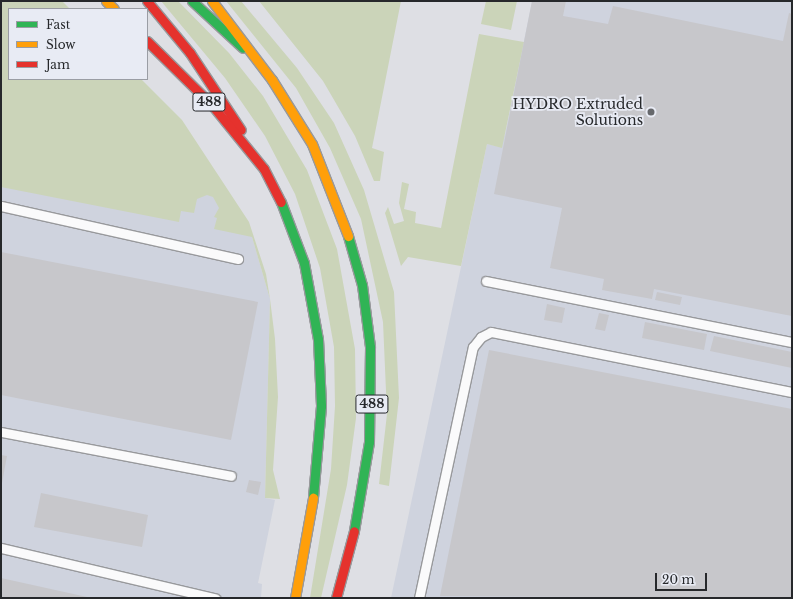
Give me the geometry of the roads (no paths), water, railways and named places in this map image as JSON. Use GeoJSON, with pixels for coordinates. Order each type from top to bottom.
{"type":"FeatureCollection","features":[{"type":"Feature","properties":{"kind":"main road"},"geometry":{"type":"LineString","coordinates":[[147,1],[215,88],[264,169]]}},
{"type":"Feature","properties":{"kind":"main road"},"geometry":{"type":"LineString","coordinates":[[192,1],[256,58]]}},
{"type":"Feature","properties":{"kind":"main road","name":"488"},"geometry":{"type":"LineString","coordinates":[[212,1],[256,58],[292,109],[328,177],[353,247],[368,318],[372,379],[369,442],[359,504],[336,598]]}},
{"type":"Feature","properties":{"kind":"main road","name":"488"},"geometry":{"type":"LineString","coordinates":[[148,42],[212,105],[264,169],[278,190],[304,263],[318,339],[321,376],[316,475],[294,598]]}},
{"type":"Feature","properties":{"kind":"lane"},"geometry":{"type":"LineString","coordinates":[[1,206],[238,259]]}},
{"type":"Feature","properties":{"kind":"lane"},"geometry":{"type":"LineString","coordinates":[[486,281],[792,342]]}},
{"type":"Feature","properties":{"kind":"lane"},"geometry":{"type":"LineString","coordinates":[[419,598],[473,347],[481,337],[491,332],[792,392]]}},
{"type":"Feature","properties":{"kind":"lane"},"geometry":{"type":"LineString","coordinates":[[1,432],[231,476]]}},
{"type":"Feature","properties":{"kind":"lane"},"geometry":{"type":"LineString","coordinates":[[1,548],[215,598]]}},
{"type":"Feature","properties":{"kind":"place","name":"HYDRO Extruded Solutions"},"geometry":{"type":"Point","coordinates":[651,112]}}]}
